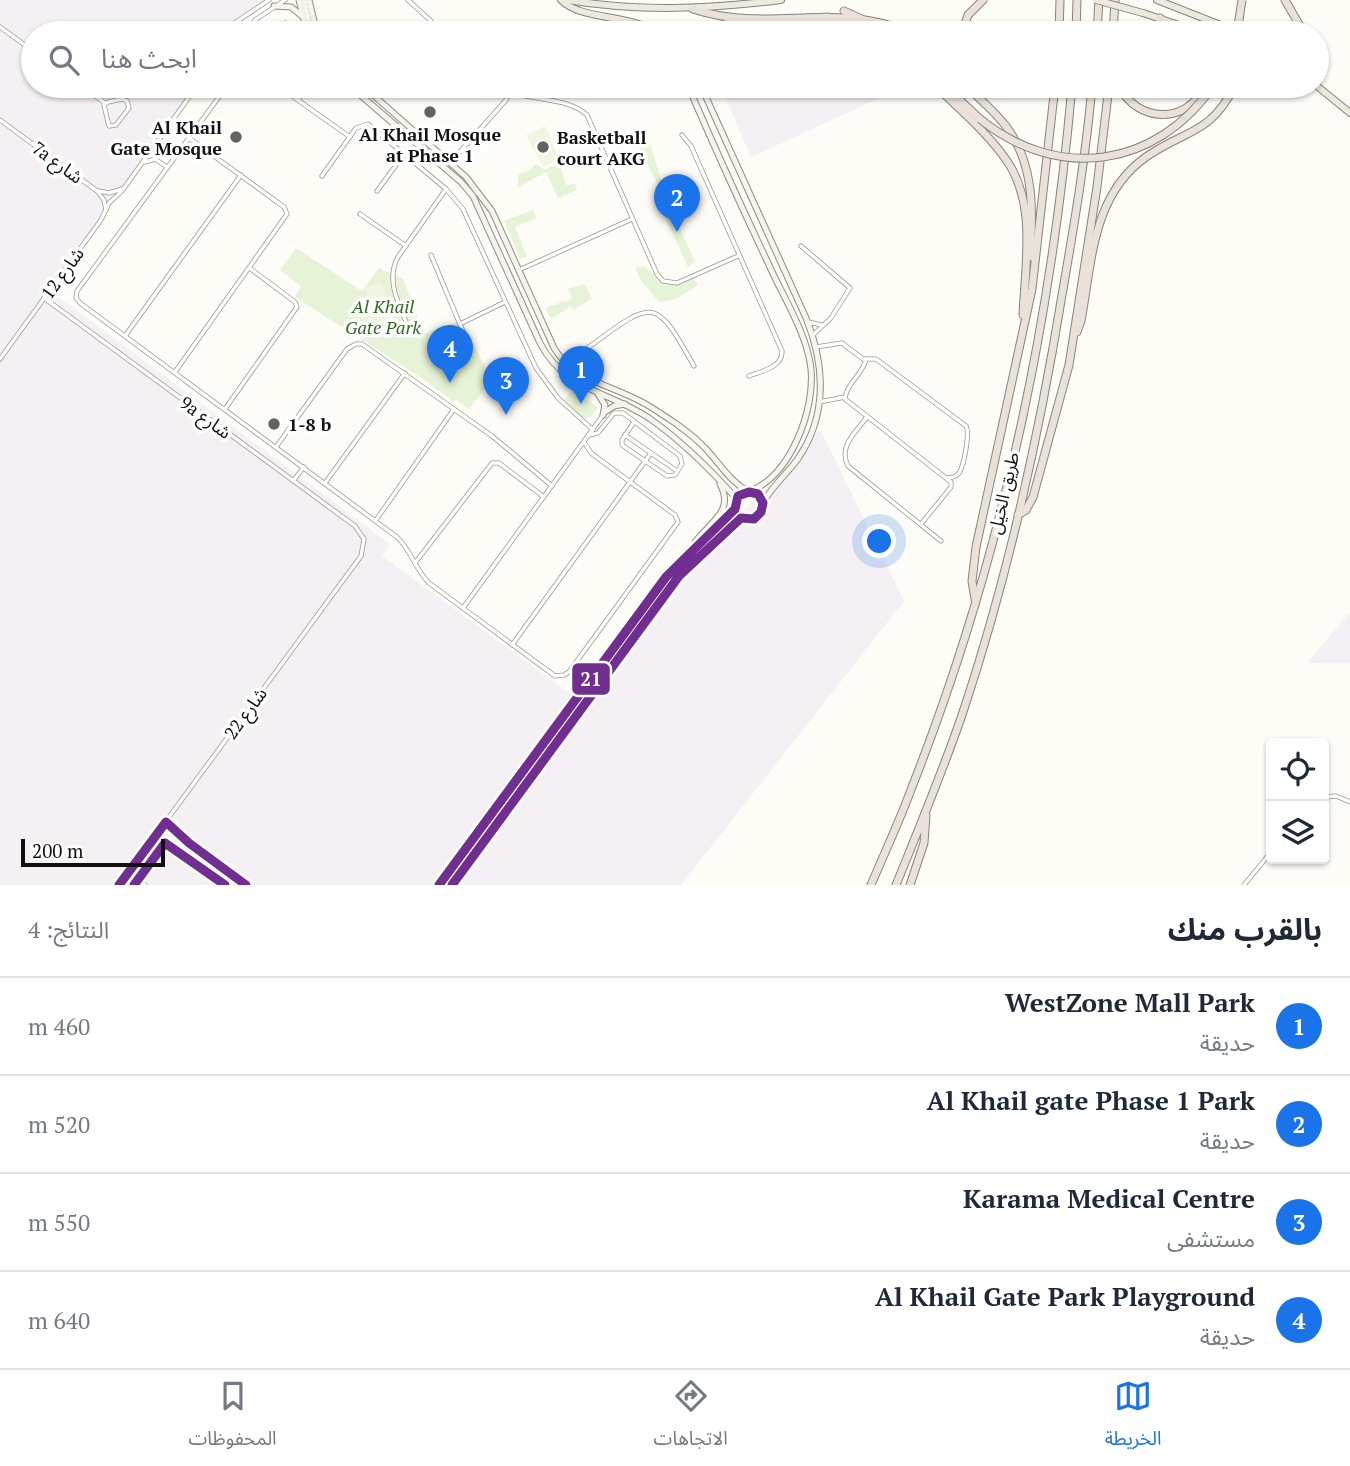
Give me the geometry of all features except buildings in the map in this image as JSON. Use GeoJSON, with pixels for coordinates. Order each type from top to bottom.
{"type":"FeatureCollection","features":[{"type":"Feature","properties":{"kind":"highway"},"geometry":{"type":"LineString","coordinates":[[966,21],[968,15],[983,0]]}},
{"type":"Feature","properties":{"kind":"highway"},"geometry":{"type":"LineString","coordinates":[[1059,21],[1060,0]]}},
{"type":"Feature","properties":{"kind":"highway"},"geometry":{"type":"LineString","coordinates":[[1076,21],[1077,0]]}},
{"type":"Feature","properties":{"kind":"highway"},"geometry":{"type":"LineString","coordinates":[[1097,0],[1097,21]]}},
{"type":"Feature","properties":{"kind":"highway"},"geometry":{"type":"LineString","coordinates":[[1114,21],[1115,0]]}},
{"type":"Feature","properties":{"kind":"highway"},"geometry":{"type":"LineString","coordinates":[[1240,21],[1242,0]]}},
{"type":"Feature","properties":{"kind":"highway"},"geometry":{"type":"LineString","coordinates":[[1285,0],[1297,21]]}},
{"type":"Feature","properties":{"kind":"highway"},"geometry":{"type":"LineString","coordinates":[[865,21],[836,8],[878,16],[888,21]]}},
{"type":"Feature","properties":{"kind":"highway"},"geometry":{"type":"LineString","coordinates":[[693,9],[735,16],[824,9]]}},
{"type":"Feature","properties":{"kind":"highway"},"geometry":{"type":"LineString","coordinates":[[751,21],[807,16],[844,21]]}},
{"type":"Feature","properties":{"kind":"highway"},"geometry":{"type":"LineString","coordinates":[[1160,18],[1163,21]]}},
{"type":"Feature","properties":{"kind":"highway"},"geometry":{"type":"LineString","coordinates":[[948,98],[1001,153],[1020,188],[1026,223],[1024,328]]}},
{"type":"Feature","properties":{"kind":"highway"},"geometry":{"type":"LineString","coordinates":[[958,98],[999,134],[1033,150],[1069,158],[1106,157],[1136,149],[1168,133],[1195,110],[1204,98]]}},
{"type":"Feature","properties":{"kind":"highway"},"geometry":{"type":"LineString","coordinates":[[978,98],[1009,130],[1025,165],[1032,208],[1029,274],[1032,289]]}},
{"type":"Feature","properties":{"kind":"highway"},"geometry":{"type":"LineString","coordinates":[[975,601],[972,581],[974,561],[1032,289],[1054,98]]}},
{"type":"Feature","properties":{"kind":"highway","name":"طريق الخيل"},"geometry":{"type":"LineString","coordinates":[[871,885],[916,776],[975,601],[1005,488],[1038,330],[1064,166],[1071,98]]}},
{"type":"Feature","properties":{"kind":"highway","name":"طريق الخيل"},"geometry":{"type":"LineString","coordinates":[[896,885],[971,688],[1018,515],[1053,351],[1080,192],[1091,98]]}},
{"type":"Feature","properties":{"kind":"highway"},"geometry":{"type":"LineString","coordinates":[[1018,515],[1026,510],[1033,497],[1065,384],[1097,187],[1108,98]]}},
{"type":"Feature","properties":{"kind":"highway"},"geometry":{"type":"LineString","coordinates":[[1126,98],[1139,109],[1164,115],[1179,113],[1197,98]]}},
{"type":"Feature","properties":{"kind":"highway"},"geometry":{"type":"LineString","coordinates":[[1074,335],[1080,325],[1098,228],[1111,193],[1127,173],[1146,157],[1195,132],[1210,121],[1226,98]]}},
{"type":"Feature","properties":{"kind":"highway"},"geometry":{"type":"LineString","coordinates":[[910,885],[924,843],[926,810]]}},
{"type":"Feature","properties":{"kind":"main road"},"geometry":{"type":"LineString","coordinates":[[561,0],[576,10],[631,21]]}},
{"type":"Feature","properties":{"kind":"main road"},"geometry":{"type":"LineString","coordinates":[[567,0],[622,8],[693,9],[781,0]]}},
{"type":"Feature","properties":{"kind":"main road"},"geometry":{"type":"LineString","coordinates":[[1097,0],[1169,21]]}},
{"type":"Feature","properties":{"kind":"main road"},"geometry":{"type":"LineString","coordinates":[[1157,0],[1209,21]]}},
{"type":"Feature","properties":{"kind":"main road"},"geometry":{"type":"LineString","coordinates":[[1329,94],[1350,112]]}},
{"type":"Feature","properties":{"kind":"street"},"geometry":{"type":"LineString","coordinates":[[238,21],[269,0]]}},
{"type":"Feature","properties":{"kind":"street"},"geometry":{"type":"LineString","coordinates":[[255,21],[285,0]]}},
{"type":"Feature","properties":{"kind":"street"},"geometry":{"type":"LineString","coordinates":[[303,21],[304,0]]}},
{"type":"Feature","properties":{"kind":"street"},"geometry":{"type":"LineString","coordinates":[[304,0],[312,21]]}},
{"type":"Feature","properties":{"kind":"street"},"geometry":{"type":"LineString","coordinates":[[408,0],[431,21]]}},
{"type":"Feature","properties":{"kind":"street"},"geometry":{"type":"LineString","coordinates":[[274,6],[290,7],[302,16]]}},
{"type":"Feature","properties":{"kind":"street"},"geometry":{"type":"LineString","coordinates":[[0,27],[21,42]]}},
{"type":"Feature","properties":{"kind":"street"},"geometry":{"type":"LineString","coordinates":[[98,98],[105,103],[122,99],[129,104],[129,108],[113,127],[107,124],[105,103]]}},
{"type":"Feature","properties":{"kind":"street","name":"شارع 12"},"geometry":{"type":"LineString","coordinates":[[0,359],[110,203],[124,188],[189,98]]}},
{"type":"Feature","properties":{"kind":"street"},"geometry":{"type":"LineString","coordinates":[[218,98],[76,293],[80,303],[376,520],[402,541],[420,574],[429,583],[552,675],[566,674],[677,525],[678,518],[591,453],[584,442]]}},
{"type":"Feature","properties":{"kind":"street"},"geometry":{"type":"LineString","coordinates":[[295,98],[350,137]]}},
{"type":"Feature","properties":{"kind":"street"},"geometry":{"type":"LineString","coordinates":[[364,98],[465,187],[476,201],[550,360],[570,380],[625,404],[678,439],[736,498]]}},
{"type":"Feature","properties":{"kind":"street"},"geometry":{"type":"LineString","coordinates":[[376,98],[459,171],[486,201],[559,356],[577,373],[655,410],[698,441],[737,484],[760,497],[763,503]]}},
{"type":"Feature","properties":{"kind":"street"},"geometry":{"type":"LineString","coordinates":[[441,156],[459,153],[507,98]]}},
{"type":"Feature","properties":{"kind":"street"},"geometry":{"type":"LineString","coordinates":[[538,98],[571,106],[587,116],[657,274],[667,283],[677,284],[738,257]]}},
{"type":"Feature","properties":{"kind":"street"},"geometry":{"type":"LineString","coordinates":[[693,98],[796,326],[811,368],[807,413],[797,440],[768,480],[736,498]]}},
{"type":"Feature","properties":{"kind":"street"},"geometry":{"type":"LineString","coordinates":[[452,885],[689,564],[741,518],[754,519],[761,512],[763,503],[807,444],[819,402],[821,377],[813,335],[706,98]]}},
{"type":"Feature","properties":{"kind":"street","name":"7a شارع"},"geometry":{"type":"LineString","coordinates":[[0,120],[97,191],[104,200],[105,212]]}},
{"type":"Feature","properties":{"kind":"street"},"geometry":{"type":"LineString","coordinates":[[321,176],[360,125],[368,124],[446,188],[463,209],[530,357],[543,379],[564,404],[593,430]]}},
{"type":"Feature","properties":{"kind":"street"},"geometry":{"type":"LineString","coordinates":[[682,135],[691,146],[738,257],[783,353],[779,363],[749,376]]}},
{"type":"Feature","properties":{"kind":"street"},"geometry":{"type":"LineString","coordinates":[[174,373],[286,218],[287,211],[188,138]]}},
{"type":"Feature","properties":{"kind":"street"},"geometry":{"type":"LineString","coordinates":[[377,191],[405,153]]}},
{"type":"Feature","properties":{"kind":"street"},"geometry":{"type":"LineString","coordinates":[[459,153],[459,171]]}},
{"type":"Feature","properties":{"kind":"street"},"geometry":{"type":"LineString","coordinates":[[142,163],[155,159],[167,167]]}},
{"type":"Feature","properties":{"kind":"street"},"geometry":{"type":"LineString","coordinates":[[125,336],[241,175]]}},
{"type":"Feature","properties":{"kind":"street"},"geometry":{"type":"LineString","coordinates":[[97,191],[113,192],[124,188]]}},
{"type":"Feature","properties":{"kind":"street"},"geometry":{"type":"LineString","coordinates":[[411,334],[392,278],[396,261],[446,188]]}},
{"type":"Feature","properties":{"kind":"street"},"geometry":{"type":"LineString","coordinates":[[360,214],[406,246]]}},
{"type":"Feature","properties":{"kind":"street"},"geometry":{"type":"LineString","coordinates":[[499,251],[510,267],[518,270],[632,219]]}},
{"type":"Feature","properties":{"kind":"street"},"geometry":{"type":"LineString","coordinates":[[801,246],[850,288],[831,318],[813,335]]}},
{"type":"Feature","properties":{"kind":"street"},"geometry":{"type":"LineString","coordinates":[[432,255],[469,346]]}},
{"type":"Feature","properties":{"kind":"street"},"geometry":{"type":"LineString","coordinates":[[515,262],[529,264]]}},
{"type":"Feature","properties":{"kind":"street"},"geometry":{"type":"LineString","coordinates":[[225,409],[297,309],[296,303],[250,268]]}},
{"type":"Feature","properties":{"kind":"street","name":"9a شارع"},"geometry":{"type":"LineString","coordinates":[[44,298],[355,526],[364,539]]}},
{"type":"Feature","properties":{"kind":"street"},"geometry":{"type":"LineString","coordinates":[[460,324],[506,302]]}},
{"type":"Feature","properties":{"kind":"street"},"geometry":{"type":"LineString","coordinates":[[559,356],[569,359],[576,357],[633,316],[650,312],[668,321],[694,366]]}},
{"type":"Feature","properties":{"kind":"street"},"geometry":{"type":"LineString","coordinates":[[807,321],[822,325]]}},
{"type":"Feature","properties":{"kind":"street"},"geometry":{"type":"LineString","coordinates":[[816,347],[842,343],[866,359],[876,359],[967,427],[960,472],[955,477],[948,478]]}},
{"type":"Feature","properties":{"kind":"street"},"geometry":{"type":"LineString","coordinates":[[276,447],[349,347],[356,344],[365,345],[502,444],[552,486]]}},
{"type":"Feature","properties":{"kind":"street"},"geometry":{"type":"LineString","coordinates":[[576,357],[572,364],[577,373]]}},
{"type":"Feature","properties":{"kind":"street"},"geometry":{"type":"LineString","coordinates":[[845,397],[845,393],[864,368],[866,359]]}},
{"type":"Feature","properties":{"kind":"street"},"geometry":{"type":"LineString","coordinates":[[325,483],[405,373]]}},
{"type":"Feature","properties":{"kind":"street"},"geometry":{"type":"LineString","coordinates":[[596,392],[604,402],[603,415]]}},
{"type":"Feature","properties":{"kind":"street"},"geometry":{"type":"LineString","coordinates":[[463,608],[593,430],[613,398],[625,394]]}},
{"type":"Feature","properties":{"kind":"street"},"geometry":{"type":"LineString","coordinates":[[819,402],[845,397]]}},
{"type":"Feature","properties":{"kind":"street"},"geometry":{"type":"LineString","coordinates":[[845,397],[951,482],[951,487],[921,524]]}},
{"type":"Feature","properties":{"kind":"street"},"geometry":{"type":"LineString","coordinates":[[603,415],[614,406],[625,404]]}},
{"type":"Feature","properties":{"kind":"street"},"geometry":{"type":"LineString","coordinates":[[376,520],[454,409]]}},
{"type":"Feature","properties":{"kind":"street"},"geometry":{"type":"LineString","coordinates":[[589,435],[598,433],[618,412],[623,413],[680,456],[682,462],[673,476],[669,477],[622,445],[621,441],[634,422]]}},
{"type":"Feature","properties":{"kind":"street"},"geometry":{"type":"LineString","coordinates":[[867,417],[845,448],[846,463],[852,471],[941,541]]}},
{"type":"Feature","properties":{"kind":"street"},"geometry":{"type":"LineString","coordinates":[[625,435],[677,471]]}},
{"type":"Feature","properties":{"kind":"street"},"geometry":{"type":"LineString","coordinates":[[512,646],[632,483],[651,453]]}},
{"type":"Feature","properties":{"kind":"street"},"geometry":{"type":"LineString","coordinates":[[415,563],[492,463],[499,463],[544,497]]}},
{"type":"Feature","properties":{"kind":"street"},"geometry":{"type":"LineString","coordinates":[[293,481],[304,467]]}},
{"type":"Feature","properties":{"kind":"street"},"geometry":{"type":"LineString","coordinates":[[439,885],[636,615],[726,506],[725,493],[715,475]]}},
{"type":"Feature","properties":{"kind":"street"},"geometry":{"type":"LineString","coordinates":[[688,553],[734,509],[736,498]]}},
{"type":"Feature","properties":{"kind":"street"},"geometry":{"type":"LineString","coordinates":[[734,509],[741,518]]}},
{"type":"Feature","properties":{"kind":"street","name":"شارع 22"},"geometry":{"type":"LineString","coordinates":[[119,885],[361,555],[364,539]]}},
{"type":"Feature","properties":{"kind":"street"},"geometry":{"type":"LineString","coordinates":[[636,615],[643,617],[644,623]]}},
{"type":"Feature","properties":{"kind":"street"},"geometry":{"type":"LineString","coordinates":[[1329,797],[1336,796],[1350,802]]}},
{"type":"Feature","properties":{"kind":"street"},"geometry":{"type":"LineString","coordinates":[[1244,885],[1266,858]]}},
{"type":"Feature","properties":{"kind":"street"},"geometry":{"type":"LineString","coordinates":[[128,873],[145,885]]}},
{"type":"Feature","properties":{"kind":"shaded area"},"geometry":{"type":"Polygon","coordinates":[[[0,0],[271,0],[242,21],[21,21],[21,98],[188,98],[167,134],[48,289],[390,544],[382,556],[579,700],[681,565],[753,502],[809,437],[821,431],[904,601],[681,885],[0,885],[0,0]]]}},
{"type":"Feature","properties":{"kind":"shaded area"},"geometry":{"type":"Polygon","coordinates":[[[726,98],[879,98],[751,157],[726,98]]]}},
{"type":"Feature","properties":{"kind":"shaded area"},"geometry":{"type":"Polygon","coordinates":[[[1350,612],[1350,663],[1307,663],[1350,612]]]}},
{"type":"Feature","properties":{"kind":"green space","name":"Basketball court AKG"},"geometry":{"type":"Polygon","coordinates":[[[545,126],[559,159],[543,167],[526,135],[545,126]]]}},
{"type":"Feature","properties":{"kind":"green space"},"geometry":{"type":"Polygon","coordinates":[[[650,143],[668,202],[695,262],[688,267],[655,194],[661,191],[639,147],[650,143]]]}},
{"type":"Feature","properties":{"kind":"green space"},"geometry":{"type":"Polygon","coordinates":[[[559,162],[566,185],[575,184],[577,190],[558,198],[546,172],[518,187],[518,175],[536,164],[545,170],[559,162]]]}},
{"type":"Feature","properties":{"kind":"green space"},"geometry":{"type":"Polygon","coordinates":[[[533,210],[537,218],[515,227],[527,257],[520,259],[504,221],[533,210]]]}},
{"type":"Feature","properties":{"kind":"green space","name":"Al Khail Gate Park"},"geometry":{"type":"Polygon","coordinates":[[[296,248],[362,291],[379,268],[403,279],[424,334],[461,320],[492,380],[469,409],[456,400],[454,402],[422,378],[295,297],[301,286],[280,270],[296,248]]]}},
{"type":"Feature","properties":{"kind":"green space"},"geometry":{"type":"Polygon","coordinates":[[[644,266],[667,282],[678,283],[694,278],[698,285],[676,299],[659,302],[640,279],[635,268],[644,266]]]}},
{"type":"Feature","properties":{"kind":"green space"},"geometry":{"type":"Polygon","coordinates":[[[381,281],[399,328],[384,335],[365,289],[381,281]]]}},
{"type":"Feature","properties":{"kind":"green space"},"geometry":{"type":"Polygon","coordinates":[[[584,284],[592,298],[574,310],[568,304],[569,308],[550,319],[546,308],[562,301],[567,302],[572,297],[568,289],[584,284]]]}},
{"type":"Feature","properties":{"kind":"green space"},"geometry":{"type":"Polygon","coordinates":[[[575,388],[598,408],[591,417],[584,419],[563,400],[575,388]]]}},
{"type":"Feature","properties":{"kind":"transit line","name":"21"},"geometry":{"type":"LineString","coordinates":[[439,885],[666,577],[735,509],[738,496],[749,492],[758,494],[763,503],[761,512],[754,519],[741,518],[679,576],[452,885]]}},
{"type":"Feature","properties":{"kind":"transit line","name":"21"},"geometry":{"type":"LineString","coordinates":[[119,885],[166,822],[189,843],[246,885]]}},
{"type":"Feature","properties":{"kind":"transit line"},"geometry":{"type":"LineString","coordinates":[[134,885],[165,843],[225,885]]}},
{"type":"Feature","properties":{"kind":"place","name":"Al Khail Mosque at Phase 1"},"geometry":{"type":"Point","coordinates":[430,112]}},
{"type":"Feature","properties":{"kind":"place","name":"Al Khail Gate Mosque"},"geometry":{"type":"Point","coordinates":[236,137]}},
{"type":"Feature","properties":{"kind":"place","name":"Basketball court AKG"},"geometry":{"type":"Point","coordinates":[543,147]}},
{"type":"Feature","properties":{"kind":"place","name":"Al Khail gate Phase 1 Park"},"geometry":{"type":"Point","coordinates":[677,232]}},
{"type":"Feature","properties":{"kind":"place","name":"Al Khail Gate Park Playground"},"geometry":{"type":"Point","coordinates":[450,383]}},
{"type":"Feature","properties":{"kind":"place","name":"WestZone Mall Park"},"geometry":{"type":"Point","coordinates":[581,404]}},
{"type":"Feature","properties":{"kind":"place","name":"Karama Medical Centre"},"geometry":{"type":"Point","coordinates":[506,415]}},
{"type":"Feature","properties":{"kind":"place","name":"1-8 b"},"geometry":{"type":"Point","coordinates":[274,424]}}]}
